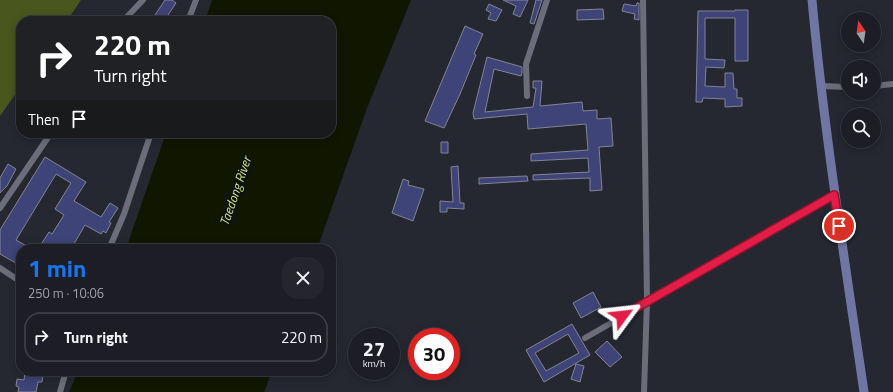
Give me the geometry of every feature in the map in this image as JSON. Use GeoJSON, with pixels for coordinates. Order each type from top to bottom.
{"type":"FeatureCollection","features":[{"type":"Feature","properties":{"kind":"main road"},"geometry":{"type":"LineString","coordinates":[[812,0],[820,86],[834,195],[864,392]]}},
{"type":"Feature","properties":{"kind":"street"},"geometry":{"type":"LineString","coordinates":[[128,16],[143,0]]}},
{"type":"Feature","properties":{"kind":"street"},"geometry":{"type":"LineString","coordinates":[[190,16],[196,0]]}},
{"type":"Feature","properties":{"kind":"street"},"geometry":{"type":"LineString","coordinates":[[527,96],[526,64],[547,0]]}},
{"type":"Feature","properties":{"kind":"street"},"geometry":{"type":"LineString","coordinates":[[643,0],[647,301],[644,392]]}},
{"type":"Feature","properties":{"kind":"street"},"geometry":{"type":"LineString","coordinates":[[881,85],[893,84]]}},
{"type":"Feature","properties":{"kind":"street"},"geometry":{"type":"LineString","coordinates":[[820,86],[841,87]]}},
{"type":"Feature","properties":{"kind":"street"},"geometry":{"type":"LineString","coordinates":[[0,208],[48,138]]}},
{"type":"Feature","properties":{"kind":"street"},"geometry":{"type":"LineString","coordinates":[[111,244],[124,214],[149,138]]}},
{"type":"Feature","properties":{"kind":"street"},"geometry":{"type":"LineString","coordinates":[[585,338],[647,301],[834,195]]}},
{"type":"Feature","properties":{"kind":"street"},"geometry":{"type":"LineString","coordinates":[[0,268],[16,279]]}},
{"type":"Feature","properties":{"kind":"street"},"geometry":{"type":"LineString","coordinates":[[60,392],[65,376]]}},
{"type":"Feature","properties":{"kind":"green space"},"geometry":{"type":"Polygon","coordinates":[[[0,0],[81,0],[70,16],[16,16],[16,93],[0,116],[0,0]]]}},
{"type":"Feature","properties":{"kind":"water","name":"Taedong River"},"geometry":{"type":"Polygon","coordinates":[[[212,0],[411,0],[367,108],[319,244],[128,244],[164,138],[336,138],[336,16],[207,16],[212,0]]]}},
{"type":"Feature","properties":{"kind":"water"},"geometry":{"type":"Polygon","coordinates":[[[76,376],[270,376],[264,392],[69,392],[76,376]]]}},
{"type":"Feature","properties":{"kind":"building"},"geometry":{"type":"Polygon","coordinates":[[[165,0],[172,0],[176,3],[167,16],[154,16],[165,0]]]}},
{"type":"Feature","properties":{"kind":"building"},"geometry":{"type":"Polygon","coordinates":[[[503,0],[528,0],[520,17],[513,14],[516,6],[503,0]]]}},
{"type":"Feature","properties":{"kind":"building"},"geometry":{"type":"Polygon","coordinates":[[[536,0],[542,0],[534,24],[530,23],[536,0]]]}},
{"type":"Feature","properties":{"kind":"building"},"geometry":{"type":"Polygon","coordinates":[[[637,3],[639,3],[639,20],[634,19],[635,14],[622,11],[624,4],[636,6],[637,3]]]}},
{"type":"Feature","properties":{"kind":"building"},"geometry":{"type":"Polygon","coordinates":[[[489,4],[502,10],[496,21],[488,19],[491,13],[486,10],[489,4]]]}},
{"type":"Feature","properties":{"kind":"building"},"geometry":{"type":"Polygon","coordinates":[[[603,9],[604,19],[577,20],[577,10],[603,9]]]}},
{"type":"Feature","properties":{"kind":"building"},"geometry":{"type":"Polygon","coordinates":[[[748,10],[748,61],[735,61],[735,18],[705,18],[705,59],[725,60],[724,68],[706,67],[705,86],[725,87],[725,73],[733,73],[734,89],[737,89],[737,98],[742,98],[742,106],[725,107],[725,99],[703,98],[702,102],[696,102],[698,11],[748,10]]]}},
{"type":"Feature","properties":{"kind":"building"},"geometry":{"type":"Polygon","coordinates":[[[465,26],[483,34],[474,54],[476,55],[460,94],[444,128],[425,121],[465,26]]]}},
{"type":"Feature","properties":{"kind":"building"},"geometry":{"type":"Polygon","coordinates":[[[487,57],[522,67],[522,73],[521,76],[494,69],[485,112],[533,107],[536,88],[533,88],[533,81],[542,81],[540,106],[582,102],[583,111],[597,110],[597,119],[611,118],[613,146],[599,147],[602,190],[590,191],[590,178],[533,180],[533,175],[589,172],[588,158],[531,161],[531,154],[588,150],[586,124],[528,129],[527,114],[474,119],[473,113],[487,57]]]}},
{"type":"Feature","properties":{"kind":"building"},"geometry":{"type":"Polygon","coordinates":[[[441,142],[448,142],[448,153],[441,153],[441,142]]]}},
{"type":"Feature","properties":{"kind":"building"},"geometry":{"type":"Polygon","coordinates":[[[45,157],[86,182],[74,201],[101,217],[110,203],[118,208],[109,222],[111,223],[106,233],[103,231],[101,234],[85,225],[74,244],[41,244],[49,232],[52,234],[64,215],[55,209],[71,183],[56,174],[16,240],[23,244],[16,244],[16,263],[0,254],[0,230],[45,157]]]}},
{"type":"Feature","properties":{"kind":"building"},"geometry":{"type":"Polygon","coordinates":[[[8,164],[16,169],[7,186],[0,193],[0,178],[8,164]]]}},
{"type":"Feature","properties":{"kind":"building"},"geometry":{"type":"Polygon","coordinates":[[[458,166],[460,203],[464,203],[464,209],[447,208],[447,212],[440,212],[440,201],[453,202],[451,167],[458,166]]]}},
{"type":"Feature","properties":{"kind":"building"},"geometry":{"type":"Polygon","coordinates":[[[527,176],[528,181],[479,184],[479,178],[527,176]]]}},
{"type":"Feature","properties":{"kind":"building"},"geometry":{"type":"Polygon","coordinates":[[[403,179],[409,181],[408,185],[424,189],[413,221],[392,213],[403,179]]]}},
{"type":"Feature","properties":{"kind":"building"},"geometry":{"type":"Polygon","coordinates":[[[593,292],[601,307],[581,318],[573,303],[593,292]]]}},
{"type":"Feature","properties":{"kind":"building"},"geometry":{"type":"Polygon","coordinates":[[[572,324],[590,355],[544,382],[526,350],[572,324]],[[568,334],[535,353],[546,371],[579,353],[568,334]]]}},
{"type":"Feature","properties":{"kind":"building"},"geometry":{"type":"Polygon","coordinates":[[[607,341],[622,357],[610,367],[595,352],[607,341]]]}},
{"type":"Feature","properties":{"kind":"building"},"geometry":{"type":"Polygon","coordinates":[[[576,364],[584,366],[580,382],[571,379],[576,364]]]}},
{"type":"Feature","properties":{"kind":"building"},"geometry":{"type":"Polygon","coordinates":[[[24,376],[43,376],[42,382],[38,382],[36,392],[18,392],[19,387],[16,386],[17,379],[24,380],[24,376]]]}},
{"type":"Feature","properties":{"kind":"route"},"geometry":{"type":"LineString","coordinates":[[622,316],[834,195],[839,226]]}}]}
